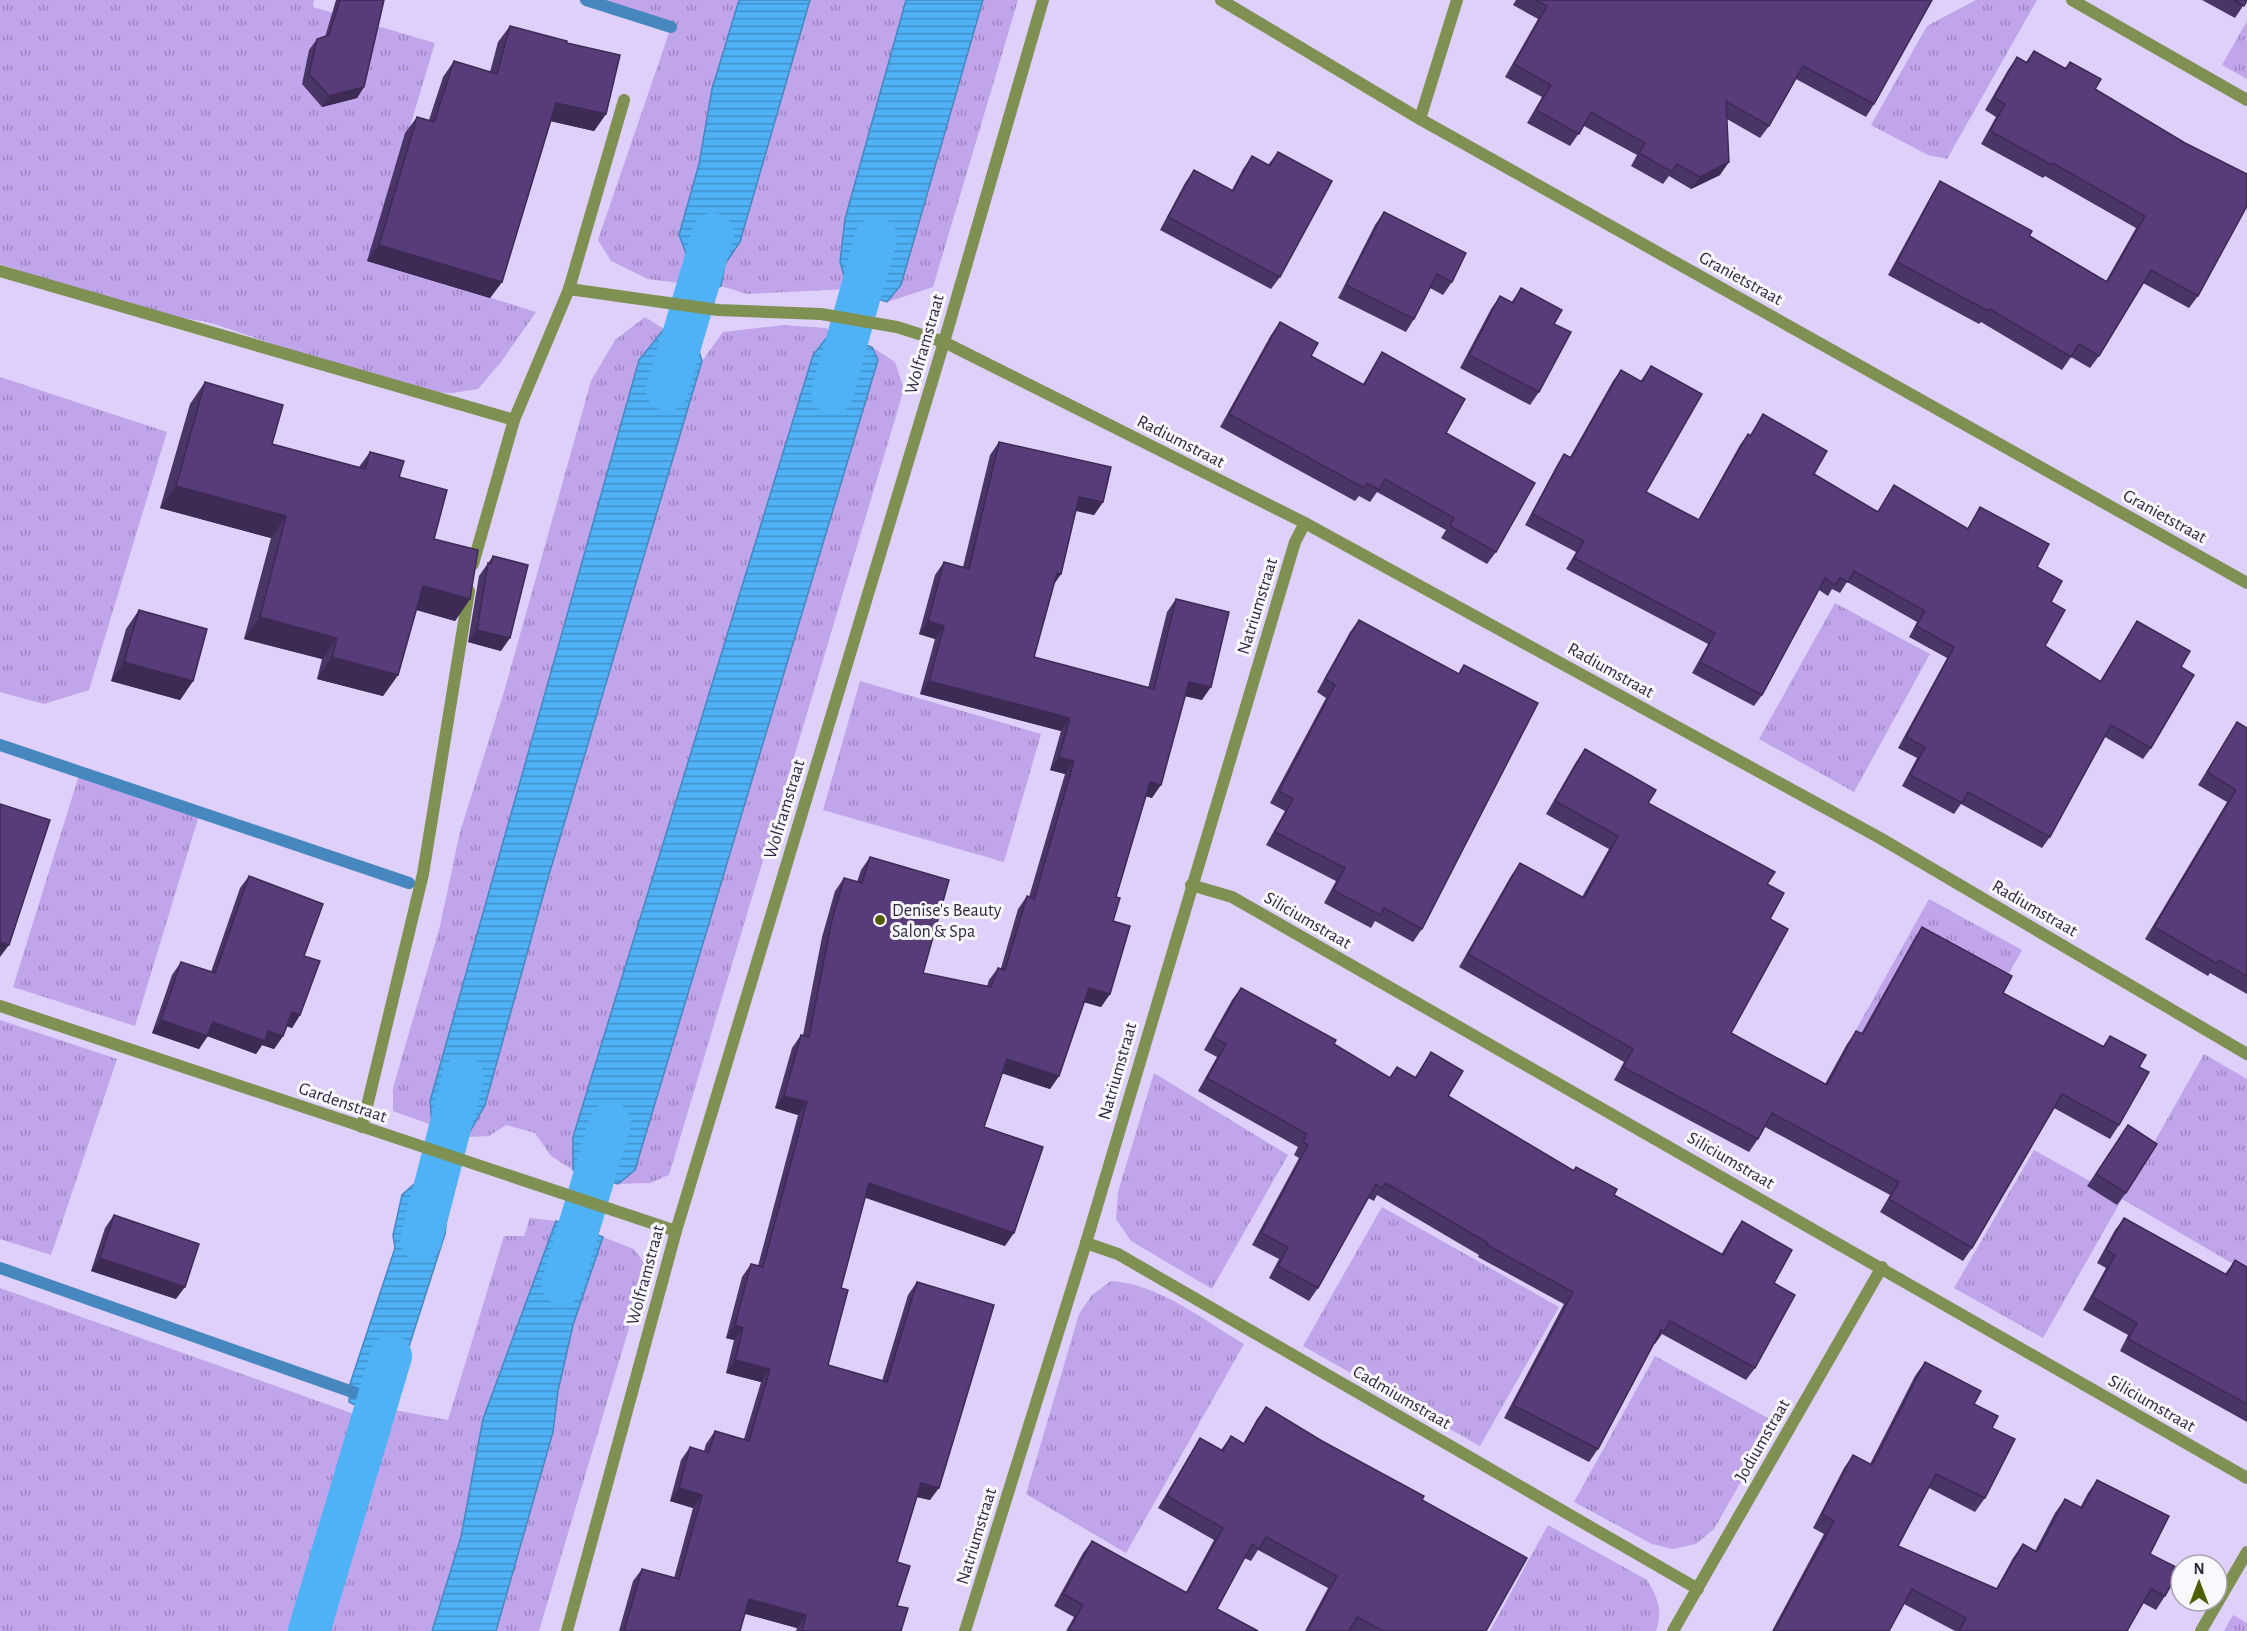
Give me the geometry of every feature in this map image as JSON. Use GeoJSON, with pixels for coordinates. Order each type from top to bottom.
{"type":"FeatureCollection","features":[{"type":"Feature","properties":{"kind":"street","name":"Wolframstraat"},"geometry":{"type":"LineString","coordinates":[[567,1631],[676,1231],[944,342],[1043,0]]}},
{"type":"Feature","properties":{"kind":"street","name":"Granietstraat"},"geometry":{"type":"LineString","coordinates":[[1221,0],[1420,119],[2247,583]]}},
{"type":"Feature","properties":{"kind":"street"},"geometry":{"type":"LineString","coordinates":[[1420,119],[1457,0]]}},
{"type":"Feature","properties":{"kind":"street"},"geometry":{"type":"LineString","coordinates":[[2072,0],[2247,100]]}},
{"type":"Feature","properties":{"kind":"street"},"geometry":{"type":"LineString","coordinates":[[362,1127],[423,874],[473,562],[514,420],[569,289],[624,100]]}},
{"type":"Feature","properties":{"kind":"street"},"geometry":{"type":"LineString","coordinates":[[0,272],[514,420]]}},
{"type":"Feature","properties":{"kind":"street","name":"Radiumstraat"},"geometry":{"type":"LineString","coordinates":[[569,289],[718,310],[821,314],[897,327],[944,342],[1305,522],[1880,838],[2247,1054]]}},
{"type":"Feature","properties":{"kind":"street","name":"Natriumstraat"},"geometry":{"type":"LineString","coordinates":[[966,1631],[1086,1243],[1295,542],[1305,522]]}},
{"type":"Feature","properties":{"kind":"street","name":"Siliciumstraat"},"geometry":{"type":"LineString","coordinates":[[1191,885],[1232,897],[2247,1478]]}},
{"type":"Feature","properties":{"kind":"street","name":"Gardenstraat"},"geometry":{"type":"LineString","coordinates":[[0,1006],[676,1231]]}},
{"type":"Feature","properties":{"kind":"street","name":"Cadmiumstraat"},"geometry":{"type":"LineString","coordinates":[[1086,1243],[1118,1254],[1698,1589]]}},
{"type":"Feature","properties":{"kind":"street","name":"Jodiumstraat"},"geometry":{"type":"LineString","coordinates":[[1674,1631],[1882,1267]]}},
{"type":"Feature","properties":{"kind":"street"},"geometry":{"type":"LineString","coordinates":[[2201,1631],[2247,1552]]}},
{"type":"Feature","properties":{"kind":"green space"},"geometry":{"type":"Polygon","coordinates":[[[0,0],[314,0],[313,7],[435,43],[370,260],[536,312],[501,362],[478,389],[452,393],[414,391],[208,322],[150,313],[0,264],[0,0]]]}},
{"type":"Feature","properties":{"kind":"green space"},"geometry":{"type":"Polygon","coordinates":[[[586,0],[739,0],[712,89],[699,164],[679,235],[687,256],[679,283],[648,279],[611,261],[598,240],[671,27],[586,0]]]}},
{"type":"Feature","properties":{"kind":"green space"},"geometry":{"type":"Polygon","coordinates":[[[810,0],[906,0],[845,219],[840,262],[848,289],[747,294],[721,286],[725,264],[740,242],[810,0]]]}},
{"type":"Feature","properties":{"kind":"green space"},"geometry":{"type":"Polygon","coordinates":[[[983,0],[1018,0],[933,287],[887,302],[901,285],[983,0]]]}},
{"type":"Feature","properties":{"kind":"green space"},"geometry":{"type":"Polygon","coordinates":[[[1976,0],[2037,0],[1947,159],[1928,155],[1871,125],[1927,26],[1976,0]]]}},
{"type":"Feature","properties":{"kind":"green space"},"geometry":{"type":"Polygon","coordinates":[[[2247,21],[2247,79],[2222,65],[2247,21]]]}},
{"type":"Feature","properties":{"kind":"green space"},"geometry":{"type":"Polygon","coordinates":[[[645,317],[664,329],[639,360],[430,1101],[432,1125],[393,1111],[393,1088],[440,926],[460,832],[504,692],[591,381],[615,340],[645,317]]]}},
{"type":"Feature","properties":{"kind":"green space"},"geometry":{"type":"Polygon","coordinates":[[[784,325],[826,328],[844,338],[828,336],[813,355],[573,1137],[573,1170],[551,1156],[535,1133],[506,1125],[489,1136],[468,1137],[485,1105],[548,878],[702,361],[723,332],[784,325]]]}},
{"type":"Feature","properties":{"kind":"green space"},"geometry":{"type":"Polygon","coordinates":[[[872,347],[895,362],[904,389],[669,1175],[650,1183],[618,1184],[635,1170],[878,360],[872,347]]]}},
{"type":"Feature","properties":{"kind":"green space"},"geometry":{"type":"Polygon","coordinates":[[[0,377],[167,432],[89,690],[44,704],[0,692],[0,377]]]}},
{"type":"Feature","properties":{"kind":"green space"},"geometry":{"type":"Polygon","coordinates":[[[1835,603],[1930,654],[1854,792],[1759,739],[1835,603]]]}},
{"type":"Feature","properties":{"kind":"green space"},"geometry":{"type":"Polygon","coordinates":[[[860,681],[1041,734],[1004,862],[823,810],[860,681]]]}},
{"type":"Feature","properties":{"kind":"green space"},"geometry":{"type":"Polygon","coordinates":[[[80,772],[200,812],[135,1026],[13,987],[80,772]]]}},
{"type":"Feature","properties":{"kind":"green space"},"geometry":{"type":"Polygon","coordinates":[[[1929,899],[2022,950],[1944,1088],[1852,1037],[1929,899]]]}},
{"type":"Feature","properties":{"kind":"green space"},"geometry":{"type":"Polygon","coordinates":[[[0,1020],[117,1059],[51,1255],[0,1239],[0,1020]]]}},
{"type":"Feature","properties":{"kind":"green space"},"geometry":{"type":"Polygon","coordinates":[[[2204,1054],[2247,1079],[2247,1272],[2122,1199],[2204,1054]]]}},
{"type":"Feature","properties":{"kind":"green space"},"geometry":{"type":"Polygon","coordinates":[[[1154,1073],[1288,1155],[1212,1289],[1131,1241],[1116,1219],[1118,1192],[1154,1073]]]}},
{"type":"Feature","properties":{"kind":"green space"},"geometry":{"type":"Polygon","coordinates":[[[2034,1150],[2122,1199],[2043,1338],[1954,1288],[2034,1150]]]}},
{"type":"Feature","properties":{"kind":"green space"},"geometry":{"type":"Polygon","coordinates":[[[1382,1207],[1559,1307],[1480,1446],[1303,1346],[1382,1207]]]}},
{"type":"Feature","properties":{"kind":"green space"},"geometry":{"type":"Polygon","coordinates":[[[530,1218],[556,1221],[483,1419],[461,1537],[432,1631],[0,1631],[0,1288],[374,1421],[389,1409],[448,1420],[504,1236],[524,1236],[530,1218]]]}},
{"type":"Feature","properties":{"kind":"green space"},"geometry":{"type":"Polygon","coordinates":[[[603,1237],[634,1249],[647,1267],[539,1631],[496,1631],[553,1432],[558,1391],[573,1325],[603,1237]]]}},
{"type":"Feature","properties":{"kind":"green space"},"geometry":{"type":"Polygon","coordinates":[[[1111,1281],[1129,1284],[1163,1296],[1197,1314],[1244,1344],[1126,1553],[1026,1494],[1079,1314],[1092,1295],[1111,1281]]]}},
{"type":"Feature","properties":{"kind":"green space"},"geometry":{"type":"Polygon","coordinates":[[[1655,1356],[1775,1422],[1714,1529],[1696,1544],[1673,1549],[1652,1544],[1574,1502],[1655,1356]]]}},
{"type":"Feature","properties":{"kind":"green space"},"geometry":{"type":"Polygon","coordinates":[[[1548,1525],[1647,1580],[1658,1605],[1659,1617],[1656,1631],[1490,1631],[1548,1525]]]}},
{"type":"Feature","properties":{"kind":"green space"},"geometry":{"type":"Polygon","coordinates":[[[2233,1615],[2247,1623],[2247,1631],[2224,1631],[2233,1615]]]}},
{"type":"Feature","properties":{"kind":"water"},"geometry":{"type":"Polygon","coordinates":[[[739,0],[810,0],[740,242],[725,264],[721,286],[711,291],[679,283],[687,256],[679,235],[699,164],[712,89],[739,0]]]}},
{"type":"Feature","properties":{"kind":"water"},"geometry":{"type":"Polygon","coordinates":[[[906,0],[983,0],[901,285],[887,302],[848,289],[840,262],[845,219],[906,0]]]}},
{"type":"Feature","properties":{"kind":"water"},"geometry":{"type":"Polygon","coordinates":[[[664,329],[695,338],[702,361],[548,878],[485,1105],[467,1137],[432,1125],[430,1101],[639,360],[664,329]]]}},
{"type":"Feature","properties":{"kind":"water"},"geometry":{"type":"Polygon","coordinates":[[[828,336],[844,338],[872,347],[878,360],[635,1170],[618,1184],[573,1170],[573,1137],[813,355],[828,336]]]}},
{"type":"Feature","properties":{"kind":"water"},"geometry":{"type":"Polygon","coordinates":[[[421,1178],[443,1190],[448,1208],[445,1234],[389,1409],[367,1411],[349,1402],[350,1384],[395,1248],[393,1235],[402,1195],[421,1178]]]}},
{"type":"Feature","properties":{"kind":"water"},"geometry":{"type":"Polygon","coordinates":[[[556,1221],[603,1237],[573,1325],[558,1391],[553,1432],[496,1631],[432,1631],[461,1537],[483,1419],[556,1221]]]}},
{"type":"Feature","properties":{"kind":"building"},"geometry":{"type":"Polygon","coordinates":[[[340,0],[384,0],[364,87],[329,96],[309,74],[317,39],[329,35],[340,0]]]}},
{"type":"Feature","properties":{"kind":"building"},"geometry":{"type":"Polygon","coordinates":[[[1535,0],[1932,0],[1874,104],[1803,66],[1769,126],[1726,101],[1729,162],[1700,177],[1677,164],[1672,172],[1639,153],[1645,143],[1591,112],[1579,134],[1536,110],[1551,85],[1514,64],[1547,6],[1535,0]]]}},
{"type":"Feature","properties":{"kind":"building"},"geometry":{"type":"Polygon","coordinates":[[[2234,0],[2247,0],[2244,6],[2234,0]]]}},
{"type":"Feature","properties":{"kind":"building"},"geometry":{"type":"Polygon","coordinates":[[[510,26],[567,41],[567,43],[620,55],[606,114],[556,103],[502,282],[379,245],[417,117],[434,122],[454,61],[497,74],[510,26]]]}},
{"type":"Feature","properties":{"kind":"building"},"geometry":{"type":"Polygon","coordinates":[[[2034,51],[2066,69],[2070,62],[2101,79],[2095,89],[2185,143],[2247,174],[2247,206],[2198,296],[2151,270],[2099,356],[2079,344],[2071,357],[1990,309],[1988,311],[1897,262],[1940,181],[2032,231],[2029,236],[2107,282],[2145,216],[2053,163],[2052,165],[1990,131],[2005,104],[1994,98],[2017,57],[2027,63],[2034,51]]]}},
{"type":"Feature","properties":{"kind":"building"},"geometry":{"type":"Polygon","coordinates":[[[1278,152],[1332,181],[1280,277],[1168,217],[1194,170],[1233,191],[1252,156],[1270,166],[1278,152]]]}},
{"type":"Feature","properties":{"kind":"building"},"geometry":{"type":"Polygon","coordinates":[[[1384,212],[1466,253],[1452,282],[1437,274],[1414,319],[1346,285],[1384,212]]]}},
{"type":"Feature","properties":{"kind":"building"},"geometry":{"type":"Polygon","coordinates":[[[1521,288],[1562,310],[1554,324],[1571,332],[1539,392],[1469,355],[1500,296],[1513,303],[1521,288]]]}},
{"type":"Feature","properties":{"kind":"building"},"geometry":{"type":"Polygon","coordinates":[[[1280,322],[1318,343],[1311,356],[1364,385],[1382,352],[1465,399],[1446,433],[1535,483],[1496,552],[1450,526],[1454,518],[1385,479],[1379,490],[1367,483],[1364,488],[1229,414],[1280,322]]]}},
{"type":"Feature","properties":{"kind":"building"},"geometry":{"type":"Polygon","coordinates":[[[1651,366],[1702,394],[1646,492],[1699,520],[1748,434],[1751,436],[1763,414],[1827,451],[1814,474],[1878,512],[1894,485],[1968,529],[1980,507],[2049,544],[2037,567],[2062,581],[2051,602],[2065,610],[2045,646],[2101,682],[2137,621],[2190,651],[2181,667],[2194,675],[2151,748],[2111,725],[2050,837],[1968,792],[1962,803],[1910,775],[1925,747],[1906,737],[1954,647],[1916,626],[1925,611],[1854,571],[1848,582],[1840,578],[1835,585],[1825,578],[1762,695],[1700,662],[1715,633],[1574,558],[1584,541],[1532,514],[1564,454],[1571,458],[1621,370],[1642,382],[1651,366]]]}},
{"type":"Feature","properties":{"kind":"building"},"geometry":{"type":"Polygon","coordinates":[[[205,382],[283,405],[272,444],[365,469],[370,452],[404,461],[399,477],[447,490],[434,539],[478,550],[470,599],[423,586],[398,675],[332,657],[337,638],[260,617],[286,516],[176,486],[205,382]]]}},
{"type":"Feature","properties":{"kind":"building"},"geometry":{"type":"Polygon","coordinates":[[[999,442],[1111,467],[1103,502],[1079,497],[1061,574],[1057,573],[1034,657],[1154,689],[1176,599],[1229,612],[1211,687],[1189,682],[1161,785],[1150,782],[1116,897],[1120,898],[1113,921],[1130,926],[1110,994],[1089,988],[1059,1076],[1007,1059],[984,1127],[1043,1147],[1014,1233],[869,1183],[841,1288],[848,1290],[828,1365],[887,1382],[917,1282],[994,1305],[939,1488],[921,1483],[897,1562],[910,1566],[897,1606],[908,1608],[901,1631],[802,1631],[806,1615],[749,1599],[740,1631],[624,1631],[642,1569],[679,1579],[702,1495],[679,1488],[690,1447],[709,1453],[715,1431],[749,1441],[770,1369],[735,1360],[743,1328],[735,1325],[751,1264],[763,1267],[807,1102],[784,1096],[801,1035],[809,1037],[831,924],[844,878],[862,883],[870,857],[949,880],[923,973],[991,987],[998,968],[1005,970],[1027,896],[1034,899],[1074,761],[1059,757],[1070,718],[929,681],[944,626],[928,621],[944,562],[969,569],[999,442]]]}},
{"type":"Feature","properties":{"kind":"building"},"geometry":{"type":"Polygon","coordinates":[[[493,556],[528,565],[510,638],[477,630],[488,563],[491,564],[493,556]]]}},
{"type":"Feature","properties":{"kind":"building"},"geometry":{"type":"Polygon","coordinates":[[[139,610],[207,629],[193,681],[124,662],[139,610]]]}},
{"type":"Feature","properties":{"kind":"building"},"geometry":{"type":"Polygon","coordinates":[[[1359,620],[1459,674],[1464,665],[1538,703],[1422,929],[1384,908],[1380,915],[1333,890],[1345,868],[1275,832],[1293,799],[1279,791],[1335,685],[1325,679],[1359,620]]]}},
{"type":"Feature","properties":{"kind":"building"},"geometry":{"type":"Polygon","coordinates":[[[2237,722],[2247,728],[2247,976],[2219,960],[2216,963],[2154,927],[2236,790],[2207,772],[2237,722]]]}},
{"type":"Feature","properties":{"kind":"building"},"geometry":{"type":"Polygon","coordinates":[[[1585,749],[1656,790],[1648,803],[1775,872],[1767,884],[1784,893],[1770,919],[1788,929],[1731,1033],[1827,1085],[1856,1031],[1863,1034],[1922,927],[2012,976],[2003,993],[2104,1047],[2110,1036],[2146,1055],[2139,1067],[2149,1072],[2119,1125],[2062,1094],[1972,1248],[1889,1199],[1899,1182],[1772,1113],[1758,1139],[1623,1067],[1633,1049],[1468,954],[1520,863],[1584,898],[1618,836],[1555,801],[1585,749]]]}},
{"type":"Feature","properties":{"kind":"building"},"geometry":{"type":"Polygon","coordinates":[[[0,804],[50,820],[9,945],[0,942],[0,804]]]}},
{"type":"Feature","properties":{"kind":"building"},"geometry":{"type":"Polygon","coordinates":[[[249,876],[323,904],[304,956],[320,961],[300,1015],[292,1012],[283,1036],[268,1031],[265,1041],[213,1022],[207,1036],[161,1020],[181,962],[215,973],[249,876]]]}},
{"type":"Feature","properties":{"kind":"building"},"geometry":{"type":"Polygon","coordinates":[[[1241,988],[1336,1040],[1334,1044],[1390,1078],[1397,1067],[1416,1078],[1431,1052],[1463,1071],[1448,1096],[1574,1171],[1576,1167],[1617,1189],[1614,1195],[1723,1255],[1742,1221],[1792,1250],[1774,1283],[1795,1295],[1755,1368],[1670,1321],[1664,1332],[1661,1330],[1598,1449],[1513,1405],[1573,1292],[1487,1245],[1488,1243],[1386,1183],[1382,1188],[1376,1184],[1318,1288],[1278,1266],[1288,1247],[1261,1233],[1308,1145],[1303,1142],[1307,1134],[1207,1078],[1226,1044],[1213,1037],[1241,988]]]}},
{"type":"Feature","properties":{"kind":"building"},"geometry":{"type":"Polygon","coordinates":[[[2128,1125],[2157,1144],[2126,1193],[2096,1174],[2128,1125]]]}},
{"type":"Feature","properties":{"kind":"building"},"geometry":{"type":"Polygon","coordinates":[[[114,1215],[199,1244],[185,1287],[100,1258],[114,1215]]]}},
{"type":"Feature","properties":{"kind":"building"},"geometry":{"type":"Polygon","coordinates":[[[2124,1218],[2227,1275],[2235,1260],[2247,1267],[2247,1404],[2128,1339],[2137,1323],[2092,1297],[2115,1255],[2106,1250],[2124,1218]]]}},
{"type":"Feature","properties":{"kind":"building"},"geometry":{"type":"Polygon","coordinates":[[[1925,1362],[1981,1391],[1974,1404],[1998,1416],[1992,1428],[2015,1439],[1985,1498],[1936,1474],[1898,1546],[1997,1589],[2023,1544],[2037,1552],[2065,1499],[2082,1508],[2097,1480],[2169,1516],[2150,1554],[2169,1564],[2169,1589],[2165,1596],[2151,1589],[2127,1631],[1959,1631],[1966,1618],[1912,1589],[1889,1631],[1774,1631],[1834,1521],[1822,1514],[1853,1455],[1872,1465],[1925,1362]]]}},
{"type":"Feature","properties":{"kind":"building"},"geometry":{"type":"Polygon","coordinates":[[[1266,1407],[1322,1441],[1424,1496],[1422,1500],[1527,1558],[1486,1631],[1383,1631],[1357,1617],[1349,1631],[1307,1631],[1337,1576],[1266,1537],[1259,1549],[1252,1544],[1217,1609],[1258,1631],[1072,1631],[1069,1629],[1083,1605],[1063,1594],[1092,1541],[1187,1593],[1223,1528],[1167,1496],[1200,1438],[1223,1451],[1231,1436],[1244,1444],[1266,1407]]]}},
{"type":"Feature","properties":{"kind":"waterway"},"geometry":{"type":"LineString","coordinates":[[586,0],[671,27]]}},
{"type":"Feature","properties":{"kind":"waterway"},"geometry":{"type":"LineString","coordinates":[[667,390],[713,234]]}},
{"type":"Feature","properties":{"kind":"waterway"},"geometry":{"type":"LineString","coordinates":[[832,394],[876,238]]}},
{"type":"Feature","properties":{"kind":"waterway"},"geometry":{"type":"LineString","coordinates":[[0,745],[409,883]]}},
{"type":"Feature","properties":{"kind":"waterway"},"geometry":{"type":"LineString","coordinates":[[421,1240],[463,1077]]}},
{"type":"Feature","properties":{"kind":"waterway"},"geometry":{"type":"LineString","coordinates":[[562,1284],[610,1123]]}},
{"type":"Feature","properties":{"kind":"waterway"},"geometry":{"type":"LineString","coordinates":[[0,1268],[364,1396]]}},
{"type":"Feature","properties":{"kind":"waterway"},"geometry":{"type":"LineString","coordinates":[[309,1631],[391,1356]]}},
{"type":"Feature","properties":{"kind":"place","name":"Denise's Beauty Salon & Spa"},"geometry":{"type":"Point","coordinates":[880,920]}}]}
